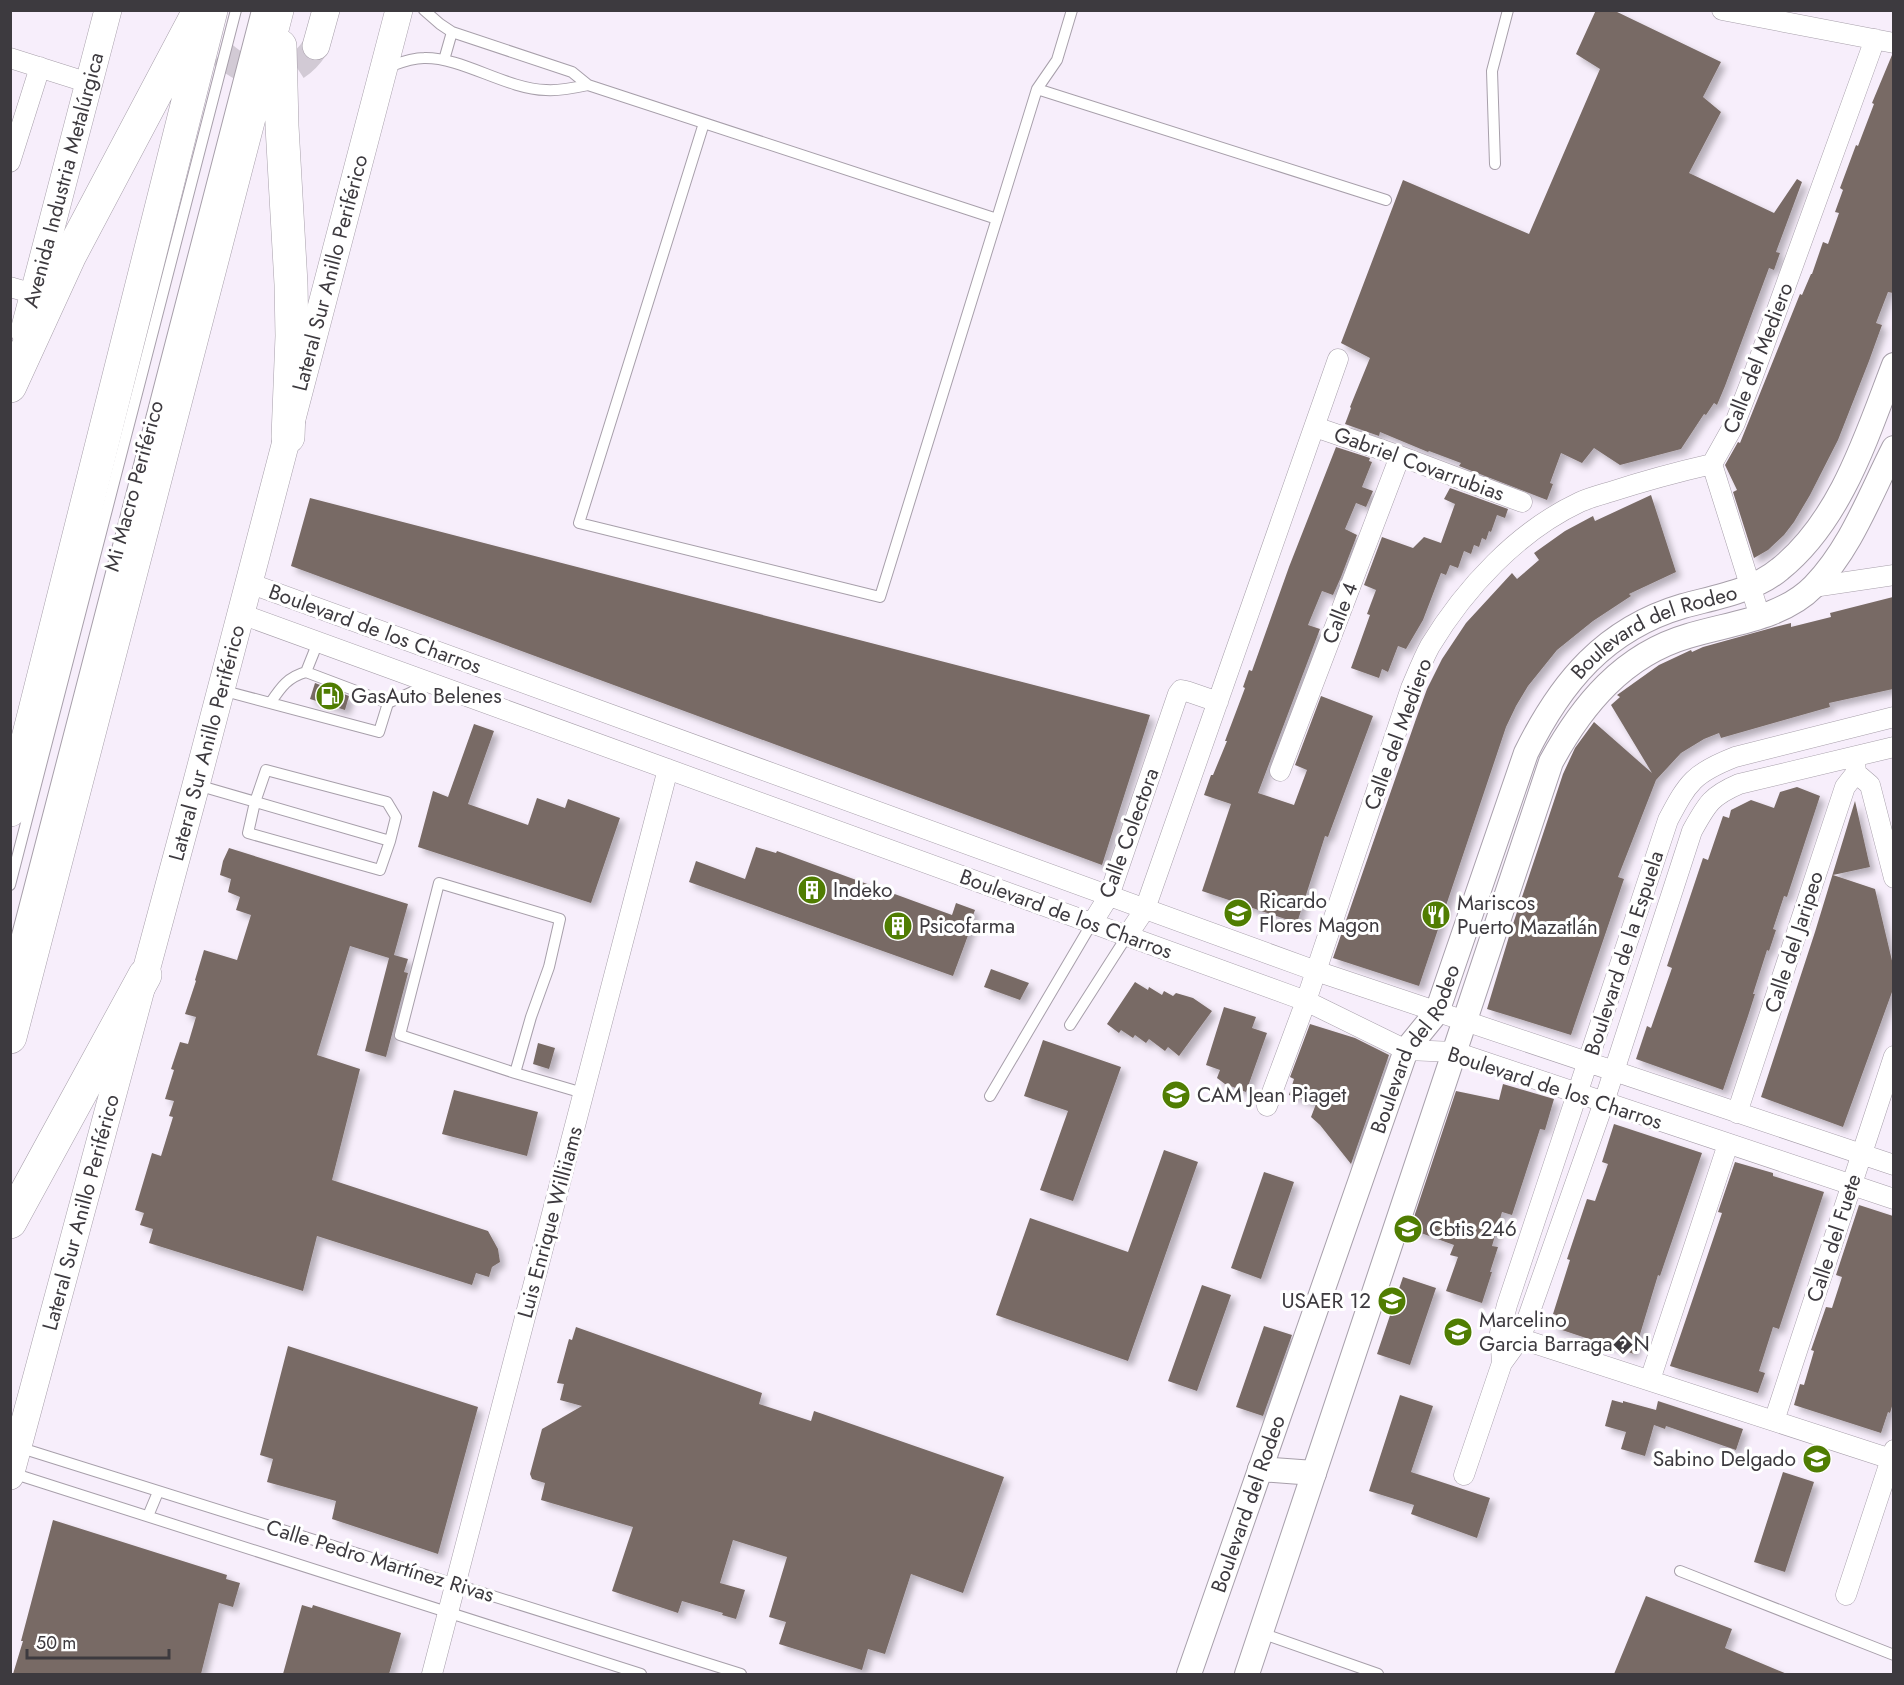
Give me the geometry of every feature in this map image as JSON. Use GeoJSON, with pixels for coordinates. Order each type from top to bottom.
{"type":"FeatureCollection","features":[{"type":"Feature","properties":{"kind":"highway"},"geometry":{"type":"LineString","coordinates":[[10,385],[70,255],[199,10]]}},
{"type":"Feature","properties":{"kind":"highway"},"geometry":{"type":"LineString","coordinates":[[10,810],[211,10]]}},
{"type":"Feature","properties":{"kind":"highway"},"geometry":{"type":"LineString","coordinates":[[278,10],[292,326],[288,437]]}},
{"type":"Feature","properties":{"kind":"highway"},"geometry":{"type":"LineString","coordinates":[[10,1037],[278,10]]}},
{"type":"Feature","properties":{"kind":"highway"},"geometry":{"type":"LineString","coordinates":[[10,1222],[146,975]]}},
{"type":"Feature","properties":{"kind":"main road","name":"Avenida Industria Metalúrgica"},"geometry":{"type":"LineString","coordinates":[[10,385],[22,291],[89,83],[108,10]]}},
{"type":"Feature","properties":{"kind":"main road"},"geometry":{"type":"LineString","coordinates":[[316,46],[326,10]]}},
{"type":"Feature","properties":{"kind":"main road","name":"Lateral Sur Anillo Periférico"},"geometry":{"type":"LineString","coordinates":[[13,1465],[146,975],[399,10]]}},
{"type":"Feature","properties":{"kind":"street"},"geometry":{"type":"LineString","coordinates":[[1723,11],[1884,41]]}},
{"type":"Feature","properties":{"kind":"street","name":"Calle del Mediero"},"geometry":{"type":"LineString","coordinates":[[1267,1106],[1306,1001],[1411,688],[1429,648],[1453,611],[1481,577],[1546,522],[1581,502],[1652,478],[1712,464],[1735,423],[1884,41]]}},
{"type":"Feature","properties":{"kind":"street"},"geometry":{"type":"LineString","coordinates":[[10,58],[89,83]]}},
{"type":"Feature","properties":{"kind":"street"},"geometry":{"type":"LineString","coordinates":[[10,162],[40,67]]}},
{"type":"Feature","properties":{"kind":"street","name":"Calle Colectora"},"geometry":{"type":"LineString","coordinates":[[1127,936],[1145,909],[1338,359]]}},
{"type":"Feature","properties":{"kind":"street","name":"Boulevard del Rodeo"},"geometry":{"type":"LineString","coordinates":[[1189,1674],[1406,1050],[1437,1012],[1526,753],[1541,721],[1576,674],[1599,651],[1620,635],[1664,612],[1751,587],[1781,569],[1804,545],[1834,505],[1857,461],[1893,365]]}},
{"type":"Feature","properties":{"kind":"street","name":"Gabriel Covarrubias"},"geometry":{"type":"LineString","coordinates":[[1315,427],[1522,502]]}},
{"type":"Feature","properties":{"kind":"street","name":"Boulevard del Rodeo"},"geometry":{"type":"LineString","coordinates":[[1247,1674],[1551,762],[1583,710],[1628,666],[1654,648],[1687,636],[1760,617],[1792,603],[1813,587],[1844,550],[1893,448]]}},
{"type":"Feature","properties":{"kind":"street","name":"Calle 4"},"geometry":{"type":"LineString","coordinates":[[1280,771],[1400,456]]}},
{"type":"Feature","properties":{"kind":"street"},"geometry":{"type":"LineString","coordinates":[[1712,464],[1760,617]]}},
{"type":"Feature","properties":{"kind":"street","name":"Boulevard del Rodeo"},"geometry":{"type":"LineString","coordinates":[[1813,587],[1893,574]]}},
{"type":"Feature","properties":{"kind":"street","name":"Boulevard de los Charros"},"geometry":{"type":"LineString","coordinates":[[249,583],[1316,971],[1893,1164]]}},
{"type":"Feature","properties":{"kind":"street","name":"Boulevard de los Charros"},"geometry":{"type":"LineString","coordinates":[[241,614],[1306,1001],[1406,1050],[1455,1052],[1893,1198]]}},
{"type":"Feature","properties":{"kind":"street","name":"Calle Colectora"},"geometry":{"type":"LineString","coordinates":[[1092,923],[1109,896],[1178,694],[1181,690],[1186,691],[1218,702]]}},
{"type":"Feature","properties":{"kind":"street","name":"Boulevard de la Espuela"},"geometry":{"type":"LineString","coordinates":[[1502,1363],[1500,1333],[1507,1305],[1668,820],[1682,794],[1696,776],[1712,766],[1735,757],[1893,717]]}},
{"type":"Feature","properties":{"kind":"street"},"geometry":{"type":"LineString","coordinates":[[1848,729],[1855,765],[1869,785],[1893,878]]}},
{"type":"Feature","properties":{"kind":"street","name":"Boulevard de la Espuela"},"geometry":{"type":"LineString","coordinates":[[1502,1363],[1521,1337],[1604,1102],[1692,831],[1704,809],[1719,793],[1740,784],[1855,765],[1893,747]]}},
{"type":"Feature","properties":{"kind":"street","name":"Calle del Jaripeo"},"geometry":{"type":"LineString","coordinates":[[1737,1113],[1845,787],[1855,765]]}},
{"type":"Feature","properties":{"kind":"street","name":"Luis Enrique Williiams"},"geometry":{"type":"LineString","coordinates":[[432,1674],[668,769]]}},
{"type":"Feature","properties":{"kind":"street","name":"Calle del Fuete"},"geometry":{"type":"LineString","coordinates":[[1774,1420],[1893,1056]]}},
{"type":"Feature","properties":{"kind":"street"},"geometry":{"type":"LineString","coordinates":[[1650,1380],[1728,1144]]}},
{"type":"Feature","properties":{"kind":"street"},"geometry":{"type":"LineString","coordinates":[[1500,1333],[1521,1337],[1892,1456],[1846,1595]]}},
{"type":"Feature","properties":{"kind":"street"},"geometry":{"type":"LineString","coordinates":[[1464,1475],[1502,1363]]}},
{"type":"Feature","properties":{"kind":"street"},"geometry":{"type":"LineString","coordinates":[[1260,1469],[1314,1473]]}},
{"type":"Feature","properties":{"kind":"lane","name":"Mi Macro Periférico"},"geometry":{"type":"LineString","coordinates":[[10,885],[236,10]]}},
{"type":"Feature","properties":{"kind":"lane","name":"Mi Macro Periférico"},"geometry":{"type":"LineString","coordinates":[[10,962],[257,10]]}},
{"type":"Feature","properties":{"kind":"lane"},"geometry":{"type":"LineString","coordinates":[[424,10],[452,32],[572,72],[588,85],[997,219]]}},
{"type":"Feature","properties":{"kind":"lane"},"geometry":{"type":"LineString","coordinates":[[704,123],[579,523],[880,597],[1037,89],[1057,60],[1072,10]]}},
{"type":"Feature","properties":{"kind":"lane"},"geometry":{"type":"LineString","coordinates":[[1495,164],[1492,71],[1508,10]]}},
{"type":"Feature","properties":{"kind":"lane"},"geometry":{"type":"LineString","coordinates":[[444,60],[452,32]]}},
{"type":"Feature","properties":{"kind":"lane"},"geometry":{"type":"LineString","coordinates":[[383,68],[425,58],[444,60],[521,86],[544,90],[569,89],[588,85]]}},
{"type":"Feature","properties":{"kind":"lane"},"geometry":{"type":"LineString","coordinates":[[1037,89],[1386,200]]}},
{"type":"Feature","properties":{"kind":"lane"},"geometry":{"type":"LineString","coordinates":[[306,672],[318,642]]}},
{"type":"Feature","properties":{"kind":"lane"},"geometry":{"type":"LineString","coordinates":[[272,702],[282,685],[294,676],[306,672],[388,703],[432,683]]}},
{"type":"Feature","properties":{"kind":"lane"},"geometry":{"type":"LineString","coordinates":[[221,690],[379,732],[388,703]]}},
{"type":"Feature","properties":{"kind":"lane"},"geometry":{"type":"LineString","coordinates":[[266,770],[387,802],[396,817],[390,841],[380,870],[248,834],[255,802],[266,770]]}},
{"type":"Feature","properties":{"kind":"lane"},"geometry":{"type":"LineString","coordinates":[[196,785],[390,841]]}},
{"type":"Feature","properties":{"kind":"lane"},"geometry":{"type":"LineString","coordinates":[[515,1073],[531,1017],[549,967],[560,919],[439,883],[400,1035],[515,1073],[583,1092]]}},
{"type":"Feature","properties":{"kind":"lane","name":"Calle Colectora"},"geometry":{"type":"LineString","coordinates":[[990,1096],[1092,923]]}},
{"type":"Feature","properties":{"kind":"lane"},"geometry":{"type":"LineString","coordinates":[[1070,1025],[1127,936]]}},
{"type":"Feature","properties":{"kind":"lane","name":"Calle Pedro Martínez Rivas"},"geometry":{"type":"LineString","coordinates":[[13,1465],[158,1492],[456,1585],[712,1670],[741,1674]]}},
{"type":"Feature","properties":{"kind":"lane","name":"Calle Pedro Martínez Rivas"},"geometry":{"type":"LineString","coordinates":[[13,1465],[148,1516],[641,1674]]}},
{"type":"Feature","properties":{"kind":"lane"},"geometry":{"type":"LineString","coordinates":[[148,1516],[158,1492]]}},
{"type":"Feature","properties":{"kind":"lane"},"geometry":{"type":"LineString","coordinates":[[1680,1570],[1893,1655]]}},
{"type":"Feature","properties":{"kind":"lane"},"geometry":{"type":"LineString","coordinates":[[1261,1633],[1378,1674]]}},
{"type":"Feature","properties":{"kind":"building"},"geometry":{"type":"Polygon","coordinates":[[[1596,10],[1613,10],[1721,62],[1703,97],[1721,112],[1689,173],[1774,213],[1797,179],[1802,182],[1776,252],[1780,253],[1774,270],[1769,268],[1717,405],[1714,403],[1706,415],[1704,414],[1681,449],[1620,465],[1594,448],[1582,463],[1561,453],[1550,483],[1553,484],[1547,500],[1459,466],[1461,463],[1380,432],[1379,436],[1345,424],[1370,358],[1341,343],[1403,180],[1529,234],[1600,69],[1576,54],[1596,10]]]}},
{"type":"Feature","properties":{"kind":"building"},"geometry":{"type":"Polygon","coordinates":[[[1892,55],[1893,293],[1888,292],[1876,323],[1882,325],[1869,361],[1838,440],[1810,495],[1784,535],[1768,550],[1754,558],[1733,492],[1737,490],[1725,465],[1738,442],[1740,443],[1800,294],[1802,295],[1812,274],[1823,242],[1828,244],[1839,213],[1835,212],[1843,190],[1840,188],[1892,55]]]}},
{"type":"Feature","properties":{"kind":"building"},"geometry":{"type":"Polygon","coordinates":[[[1336,447],[1370,458],[1369,461],[1372,462],[1362,487],[1373,491],[1366,507],[1356,503],[1345,529],[1357,535],[1341,577],[1333,595],[1322,591],[1308,625],[1320,629],[1258,793],[1294,805],[1307,770],[1295,765],[1321,696],[1373,716],[1328,837],[1325,836],[1297,923],[1202,891],[1231,804],[1204,795],[1227,741],[1225,741],[1245,688],[1243,687],[1249,670],[1252,671],[1289,567],[1336,447]]]}},
{"type":"Feature","properties":{"kind":"building"},"geometry":{"type":"Polygon","coordinates":[[[1450,488],[1508,509],[1505,518],[1497,515],[1486,540],[1482,538],[1479,547],[1474,545],[1471,554],[1464,551],[1458,568],[1450,565],[1446,575],[1441,573],[1423,620],[1406,649],[1398,646],[1388,672],[1382,669],[1379,678],[1351,668],[1370,615],[1367,614],[1376,590],[1364,585],[1382,537],[1413,548],[1424,537],[1441,543],[1455,504],[1444,499],[1450,488]]]}},
{"type":"Feature","properties":{"kind":"building"},"geometry":{"type":"Polygon","coordinates":[[[1651,495],[1676,572],[1629,594],[1631,596],[1593,621],[1557,650],[1528,686],[1506,727],[1419,986],[1333,958],[1427,689],[1442,659],[1466,623],[1512,573],[1517,579],[1539,560],[1534,553],[1565,531],[1593,516],[1595,521],[1651,495]]]}},
{"type":"Feature","properties":{"kind":"building"},"geometry":{"type":"Polygon","coordinates":[[[310,498],[1150,715],[1102,865],[291,566],[310,498]]]}},
{"type":"Feature","properties":{"kind":"building"},"geometry":{"type":"Polygon","coordinates":[[[1893,597],[1893,689],[1829,703],[1830,707],[1721,738],[1719,733],[1681,753],[1656,780],[1618,877],[1624,879],[1571,1035],[1487,1009],[1563,774],[1575,748],[1594,722],[1652,773],[1611,705],[1620,697],[1617,695],[1659,665],[1691,650],[1692,652],[1791,623],[1791,627],[1831,617],[1830,613],[1893,597]]]}},
{"type":"Feature","properties":{"kind":"building","name":"GasAuto Belenes"},"geometry":{"type":"Polygon","coordinates":[[[315,683],[349,696],[345,710],[310,699],[315,683]]]}},
{"type":"Feature","properties":{"kind":"building"},"geometry":{"type":"Polygon","coordinates":[[[474,724],[494,731],[468,804],[528,825],[537,798],[565,808],[568,799],[620,818],[591,903],[418,847],[433,791],[448,797],[474,724]]]}},
{"type":"Feature","properties":{"kind":"building"},"geometry":{"type":"Polygon","coordinates":[[[1797,787],[1820,796],[1787,897],[1784,896],[1773,929],[1776,930],[1769,951],[1767,950],[1723,1090],[1636,1059],[1647,1026],[1651,1028],[1672,968],[1667,966],[1703,858],[1708,860],[1723,816],[1729,818],[1731,810],[1751,800],[1774,808],[1780,792],[1797,787]]]}},
{"type":"Feature","properties":{"kind":"building"},"geometry":{"type":"Polygon","coordinates":[[[1855,801],[1870,867],[1833,875],[1875,889],[1893,965],[1893,976],[1892,992],[1843,1127],[1761,1097],[1855,801]]]}},
{"type":"Feature","properties":{"kind":"building"},"geometry":{"type":"Polygon","coordinates":[[[756,847],[776,853],[777,851],[952,915],[956,903],[975,910],[971,921],[973,922],[953,976],[689,882],[696,861],[745,879],[756,847]]]}},
{"type":"Feature","properties":{"kind":"building"},"geometry":{"type":"Polygon","coordinates":[[[229,848],[408,904],[394,955],[408,959],[404,972],[408,973],[386,1057],[365,1051],[389,958],[350,946],[317,1055],[360,1069],[332,1180],[488,1231],[498,1249],[500,1262],[492,1267],[489,1277],[476,1273],[472,1285],[317,1236],[303,1291],[149,1243],[153,1229],[140,1225],[144,1213],[135,1210],[152,1153],[161,1156],[173,1117],[169,1116],[174,1101],[165,1099],[174,1070],[171,1069],[180,1042],[188,1044],[196,1017],[185,1014],[204,950],[237,960],[251,915],[236,910],[240,897],[228,892],[231,879],[220,875],[229,848]]]}},
{"type":"Feature","properties":{"kind":"building"},"geometry":{"type":"Polygon","coordinates":[[[991,969],[1029,983],[1020,1000],[984,987],[991,969]]]}},
{"type":"Feature","properties":{"kind":"building"},"geometry":{"type":"Polygon","coordinates":[[[1135,982],[1162,995],[1164,991],[1173,996],[1176,993],[1193,998],[1212,1011],[1179,1056],[1168,1047],[1165,1051],[1149,1039],[1146,1043],[1135,1035],[1133,1038],[1121,1030],[1119,1033],[1107,1024],[1135,982]]]}},
{"type":"Feature","properties":{"kind":"building"},"geometry":{"type":"Polygon","coordinates":[[[1224,1007],[1256,1017],[1252,1028],[1267,1033],[1246,1092],[1225,1084],[1217,1078],[1220,1070],[1206,1065],[1224,1007]]]}},
{"type":"Feature","properties":{"kind":"building"},"geometry":{"type":"Polygon","coordinates":[[[1310,1024],[1355,1038],[1389,1055],[1351,1164],[1311,1117],[1316,1104],[1289,1095],[1294,1079],[1290,1077],[1310,1024]]]}},
{"type":"Feature","properties":{"kind":"building"},"geometry":{"type":"Polygon","coordinates":[[[1043,1040],[1121,1067],[1073,1201],[1040,1190],[1068,1111],[1024,1096],[1043,1040]]]}},
{"type":"Feature","properties":{"kind":"building"},"geometry":{"type":"Polygon","coordinates":[[[538,1043],[555,1048],[549,1069],[533,1064],[538,1043]]]}},
{"type":"Feature","properties":{"kind":"building"},"geometry":{"type":"Polygon","coordinates":[[[1503,1084],[1554,1099],[1545,1130],[1540,1129],[1512,1215],[1502,1212],[1492,1246],[1498,1247],[1482,1303],[1446,1291],[1458,1257],[1450,1255],[1454,1245],[1410,1229],[1456,1091],[1499,1100],[1503,1084]]]}},
{"type":"Feature","properties":{"kind":"building"},"geometry":{"type":"Polygon","coordinates":[[[454,1090],[538,1112],[527,1156],[442,1134],[454,1090]]]}},
{"type":"Feature","properties":{"kind":"building"},"geometry":{"type":"Polygon","coordinates":[[[1614,1124],[1702,1153],[1660,1276],[1658,1275],[1634,1354],[1553,1327],[1556,1315],[1553,1314],[1570,1260],[1567,1259],[1587,1199],[1595,1201],[1608,1164],[1602,1162],[1614,1124]]]}},
{"type":"Feature","properties":{"kind":"building"},"geometry":{"type":"Polygon","coordinates":[[[1164,1150],[1198,1162],[1128,1361],[996,1315],[1030,1218],[1128,1252],[1164,1150]]]}},
{"type":"Feature","properties":{"kind":"building"},"geometry":{"type":"Polygon","coordinates":[[[1735,1162],[1824,1192],[1779,1329],[1773,1327],[1759,1371],[1765,1373],[1758,1393],[1670,1366],[1722,1213],[1718,1212],[1735,1162]]]}},
{"type":"Feature","properties":{"kind":"building"},"geometry":{"type":"Polygon","coordinates":[[[1264,1172],[1294,1182],[1261,1279],[1231,1268],[1264,1172]]]}},
{"type":"Feature","properties":{"kind":"building"},"geometry":{"type":"Polygon","coordinates":[[[1859,1205],[1893,1216],[1893,1403],[1881,1433],[1794,1405],[1800,1384],[1804,1385],[1814,1351],[1811,1350],[1826,1307],[1832,1308],[1842,1277],[1836,1275],[1859,1205]]]}},
{"type":"Feature","properties":{"kind":"building"},"geometry":{"type":"Polygon","coordinates":[[[1403,1277],[1436,1288],[1410,1365],[1377,1354],[1403,1277]]]}},
{"type":"Feature","properties":{"kind":"building"},"geometry":{"type":"Polygon","coordinates":[[[1202,1285],[1231,1295],[1197,1391],[1168,1381],[1202,1285]]]}},
{"type":"Feature","properties":{"kind":"building"},"geometry":{"type":"Polygon","coordinates":[[[1264,1326],[1292,1335],[1263,1416],[1236,1407],[1264,1326]]]}},
{"type":"Feature","properties":{"kind":"building"},"geometry":{"type":"Polygon","coordinates":[[[576,1327],[762,1393],[759,1404],[811,1421],[814,1411],[1004,1477],[963,1593],[911,1574],[885,1654],[868,1649],[862,1670],[779,1644],[786,1622],[769,1617],[787,1557],[733,1540],[720,1583],[745,1590],[736,1619],[682,1601],[678,1613],[612,1591],[633,1527],[541,1500],[545,1483],[532,1479],[530,1474],[542,1429],[582,1406],[560,1400],[564,1384],[557,1383],[569,1339],[572,1340],[576,1327]]]}},
{"type":"Feature","properties":{"kind":"building"},"geometry":{"type":"Polygon","coordinates":[[[288,1346],[478,1407],[438,1554],[332,1519],[336,1501],[267,1482],[273,1459],[260,1455],[288,1346]]]}},
{"type":"Feature","properties":{"kind":"building"},"geometry":{"type":"Polygon","coordinates":[[[1400,1395],[1433,1406],[1411,1472],[1490,1498],[1477,1538],[1411,1514],[1414,1505],[1369,1491],[1400,1395]]]}},
{"type":"Feature","properties":{"kind":"building"},"geometry":{"type":"Polygon","coordinates":[[[1612,1400],[1656,1410],[1658,1401],[1743,1429],[1736,1450],[1666,1426],[1665,1429],[1654,1425],[1645,1456],[1621,1449],[1626,1432],[1605,1426],[1612,1400]]]}},
{"type":"Feature","properties":{"kind":"building"},"geometry":{"type":"Polygon","coordinates":[[[1783,1472],[1814,1482],[1785,1572],[1754,1562],[1783,1472]]]}},
{"type":"Feature","properties":{"kind":"building"},"geometry":{"type":"Polygon","coordinates":[[[53,1520],[227,1575],[226,1579],[240,1583],[233,1607],[219,1603],[201,1674],[13,1674],[53,1520]]]}},
{"type":"Feature","properties":{"kind":"building"},"geometry":{"type":"Polygon","coordinates":[[[1646,1596],[1732,1629],[1725,1648],[1787,1674],[1614,1674],[1646,1596]]]}},
{"type":"Feature","properties":{"kind":"building"},"geometry":{"type":"Polygon","coordinates":[[[302,1605],[312,1608],[313,1605],[401,1633],[389,1674],[283,1674],[302,1605]]]}},
{"type":"Feature","properties":{"kind":"tunnel"},"geometry":{"type":"LineString","coordinates":[[198,20],[220,52],[235,64],[252,72],[269,75],[286,72],[302,63],[316,46]]}},
{"type":"Feature","properties":{"kind":"place","name":"GasAuto Belenes"},"geometry":{"type":"Point","coordinates":[330,696]}},
{"type":"Feature","properties":{"kind":"place","name":"Indeko"},"geometry":{"type":"Point","coordinates":[812,890]}},
{"type":"Feature","properties":{"kind":"place","name":"Ricardo Flores Magon"},"geometry":{"type":"Point","coordinates":[1238,913]}},
{"type":"Feature","properties":{"kind":"place","name":"Mariscos Puerto Mazatlán"},"geometry":{"type":"Point","coordinates":[1436,915]}},
{"type":"Feature","properties":{"kind":"place","name":"Psicofarma"},"geometry":{"type":"Point","coordinates":[898,926]}},
{"type":"Feature","properties":{"kind":"place","name":"CAM Jean Piaget"},"geometry":{"type":"Point","coordinates":[1176,1095]}},
{"type":"Feature","properties":{"kind":"place","name":"Cbtis 246"},"geometry":{"type":"Point","coordinates":[1408,1229]}},
{"type":"Feature","properties":{"kind":"place","name":"USAER 12"},"geometry":{"type":"Point","coordinates":[1392,1301]}},
{"type":"Feature","properties":{"kind":"place","name":"Marcelino Garcia Barraga�N"},"geometry":{"type":"Point","coordinates":[1458,1332]}},
{"type":"Feature","properties":{"kind":"place","name":"Sabino Delgado"},"geometry":{"type":"Point","coordinates":[1817,1459]}}]}
